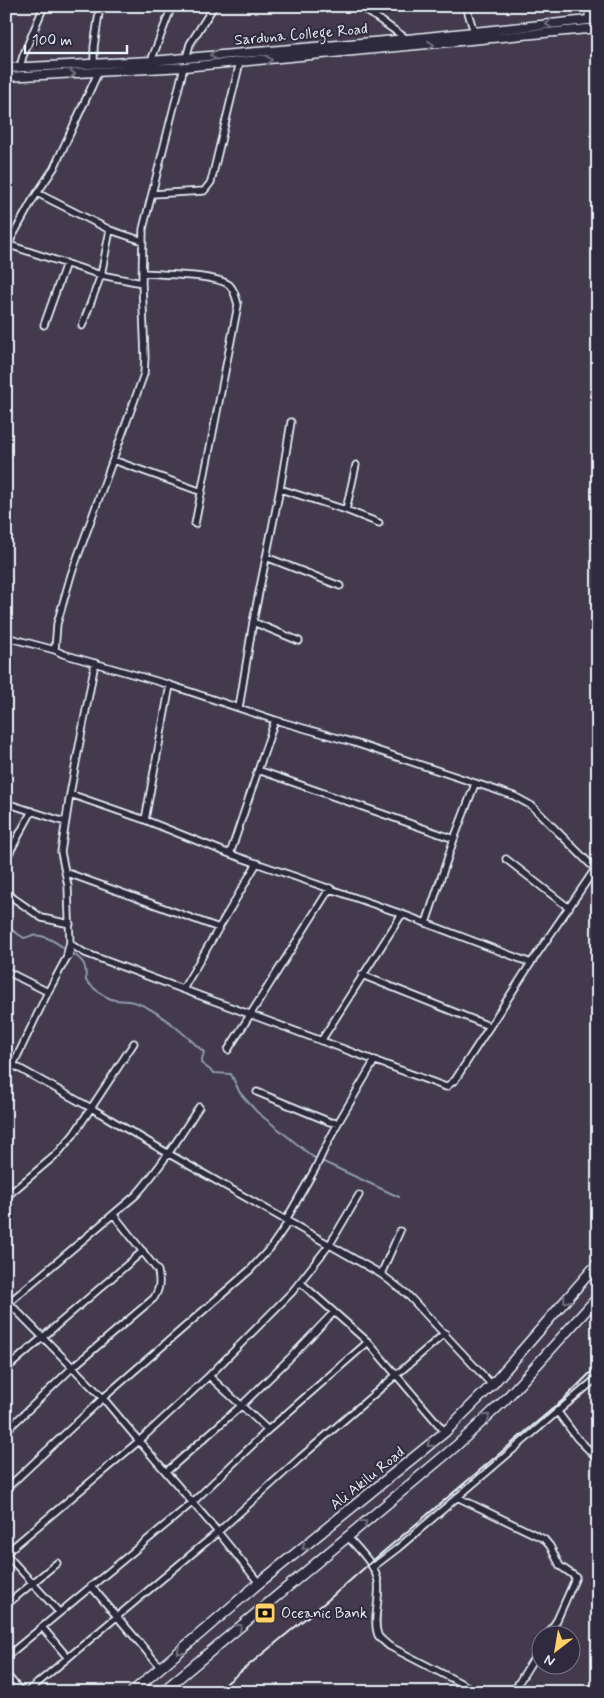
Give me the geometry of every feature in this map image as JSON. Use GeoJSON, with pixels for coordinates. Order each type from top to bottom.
{"type":"FeatureCollection","features":[{"type":"Feature","properties":{"kind":"main road","name":"Ali Akilu Road"},"geometry":{"type":"LineString","coordinates":[[132,1692],[259,1583],[445,1432],[492,1385],[598,1264]]}},
{"type":"Feature","properties":{"kind":"main road","name":"Ali Akilu Road"},"geometry":{"type":"LineString","coordinates":[[162,1692],[456,1446],[505,1400],[598,1297]]}},
{"type":"Feature","properties":{"kind":"street"},"geometry":{"type":"LineString","coordinates":[[20,67],[44,6]]}},
{"type":"Feature","properties":{"kind":"street"},"geometry":{"type":"LineString","coordinates":[[94,64],[94,47],[100,6]]}},
{"type":"Feature","properties":{"kind":"street"},"geometry":{"type":"LineString","coordinates":[[151,61],[172,6]]}},
{"type":"Feature","properties":{"kind":"street"},"geometry":{"type":"LineString","coordinates":[[186,58],[190,44],[214,6]]}},
{"type":"Feature","properties":{"kind":"street"},"geometry":{"type":"LineString","coordinates":[[360,6],[408,39]]}},
{"type":"Feature","properties":{"kind":"street"},"geometry":{"type":"LineString","coordinates":[[466,6],[474,32]]}},
{"type":"Feature","properties":{"kind":"street"},"geometry":{"type":"LineString","coordinates":[[589,19],[591,6]]}},
{"type":"Feature","properties":{"kind":"street","name":"Sarduna College Road"},"geometry":{"type":"LineString","coordinates":[[6,68],[151,61],[408,39],[598,19]]}},
{"type":"Feature","properties":{"kind":"street","name":"Sarduna College Road"},"geometry":{"type":"LineString","coordinates":[[6,77],[184,67],[598,28]]}},
{"type":"Feature","properties":{"kind":"street"},"geometry":{"type":"LineString","coordinates":[[152,194],[204,191],[211,182],[240,62]]}},
{"type":"Feature","properties":{"kind":"street"},"geometry":{"type":"LineString","coordinates":[[47,75],[48,66]]}},
{"type":"Feature","properties":{"kind":"street"},"geometry":{"type":"LineString","coordinates":[[55,650],[57,624],[71,575],[144,374],[143,229],[184,67]]}},
{"type":"Feature","properties":{"kind":"street"},"geometry":{"type":"LineString","coordinates":[[98,73],[54,168],[7,245],[100,275],[142,283]]}},
{"type":"Feature","properties":{"kind":"street"},"geometry":{"type":"LineString","coordinates":[[37,193],[110,230],[143,241]]}},
{"type":"Feature","properties":{"kind":"street"},"geometry":{"type":"LineString","coordinates":[[82,326],[100,275],[110,230]]}},
{"type":"Feature","properties":{"kind":"street"},"geometry":{"type":"LineString","coordinates":[[44,325],[66,263]]}},
{"type":"Feature","properties":{"kind":"street"},"geometry":{"type":"LineString","coordinates":[[143,273],[215,279],[230,284],[238,305],[195,524]]}},
{"type":"Feature","properties":{"kind":"street"},"geometry":{"type":"LineString","coordinates":[[239,708],[253,622],[280,489],[291,422]]}},
{"type":"Feature","properties":{"kind":"street"},"geometry":{"type":"LineString","coordinates":[[113,460],[202,492]]}},
{"type":"Feature","properties":{"kind":"street"},"geometry":{"type":"LineString","coordinates":[[346,510],[356,465]]}},
{"type":"Feature","properties":{"kind":"street"},"geometry":{"type":"LineString","coordinates":[[280,489],[346,510],[379,523]]}},
{"type":"Feature","properties":{"kind":"street"},"geometry":{"type":"LineString","coordinates":[[266,557],[340,586]]}},
{"type":"Feature","properties":{"kind":"street"},"geometry":{"type":"LineString","coordinates":[[253,622],[299,641]]}},
{"type":"Feature","properties":{"kind":"street"},"geometry":{"type":"LineString","coordinates":[[6,637],[170,685],[275,720],[389,754],[514,796],[532,806],[597,871],[531,963],[455,1080],[446,1086],[85,953],[70,945]]}},
{"type":"Feature","properties":{"kind":"street"},"geometry":{"type":"LineString","coordinates":[[6,1075],[13,1065],[68,955],[70,924],[68,886],[61,852],[95,663]]}},
{"type":"Feature","properties":{"kind":"street"},"geometry":{"type":"LineString","coordinates":[[145,820],[170,685]]}},
{"type":"Feature","properties":{"kind":"street"},"geometry":{"type":"LineString","coordinates":[[230,854],[275,720]]}},
{"type":"Feature","properties":{"kind":"street"},"geometry":{"type":"LineString","coordinates":[[258,770],[454,839]]}},
{"type":"Feature","properties":{"kind":"street"},"geometry":{"type":"LineString","coordinates":[[426,923],[454,839],[475,784]]}},
{"type":"Feature","properties":{"kind":"street"},"geometry":{"type":"LineString","coordinates":[[70,794],[145,820],[230,854],[402,914],[531,963]]}},
{"type":"Feature","properties":{"kind":"street"},"geometry":{"type":"LineString","coordinates":[[6,803],[65,822]]}},
{"type":"Feature","properties":{"kind":"street"},"geometry":{"type":"LineString","coordinates":[[6,859],[32,811]]}},
{"type":"Feature","properties":{"kind":"street"},"geometry":{"type":"LineString","coordinates":[[506,859],[569,908]]}},
{"type":"Feature","properties":{"kind":"street"},"geometry":{"type":"LineString","coordinates":[[183,989],[257,863]]}},
{"type":"Feature","properties":{"kind":"street"},"geometry":{"type":"LineString","coordinates":[[65,872],[219,928]]}},
{"type":"Feature","properties":{"kind":"street"},"geometry":{"type":"LineString","coordinates":[[228,1050],[330,888]]}},
{"type":"Feature","properties":{"kind":"street"},"geometry":{"type":"LineString","coordinates":[[6,893],[42,918],[70,924]]}},
{"type":"Feature","properties":{"kind":"street"},"geometry":{"type":"LineString","coordinates":[[320,1041],[402,914]]}},
{"type":"Feature","properties":{"kind":"street"},"geometry":{"type":"LineString","coordinates":[[6,971],[48,992]]}},
{"type":"Feature","properties":{"kind":"street"},"geometry":{"type":"LineString","coordinates":[[362,976],[489,1026]]}},
{"type":"Feature","properties":{"kind":"street"},"geometry":{"type":"LineString","coordinates":[[6,1197],[58,1153],[74,1134],[134,1043]]}},
{"type":"Feature","properties":{"kind":"street"},"geometry":{"type":"LineString","coordinates":[[6,1489],[103,1398],[250,1270],[270,1247],[288,1220],[338,1123],[375,1060]]}},
{"type":"Feature","properties":{"kind":"street"},"geometry":{"type":"LineString","coordinates":[[6,1061],[380,1274],[407,1294],[492,1385]]}},
{"type":"Feature","properties":{"kind":"street"},"geometry":{"type":"LineString","coordinates":[[256,1092],[330,1122],[338,1123]]}},
{"type":"Feature","properties":{"kind":"street"},"geometry":{"type":"LineString","coordinates":[[199,1107],[169,1154],[136,1196],[7,1303],[44,1337],[103,1398],[139,1442],[193,1502],[259,1583]]}},
{"type":"Feature","properties":{"kind":"street"},"geometry":{"type":"LineString","coordinates":[[59,1612],[6,1554],[139,1442],[209,1376],[301,1283],[330,1244],[359,1194]]}},
{"type":"Feature","properties":{"kind":"street"},"geometry":{"type":"LineString","coordinates":[[6,1431],[73,1367],[154,1298],[159,1289],[158,1271],[114,1214]]}},
{"type":"Feature","properties":{"kind":"street"},"geometry":{"type":"LineString","coordinates":[[380,1274],[400,1231]]}},
{"type":"Feature","properties":{"kind":"street"},"geometry":{"type":"LineString","coordinates":[[6,1369],[143,1251]]}},
{"type":"Feature","properties":{"kind":"street"},"geometry":{"type":"LineString","coordinates":[[301,1283],[368,1342],[445,1432]]}},
{"type":"Feature","properties":{"kind":"street"},"geometry":{"type":"LineString","coordinates":[[166,1472],[242,1405],[334,1312]]}},
{"type":"Feature","properties":{"kind":"street"},"geometry":{"type":"LineString","coordinates":[[27,1692],[218,1532],[300,1458],[445,1333]]}},
{"type":"Feature","properties":{"kind":"street"},"geometry":{"type":"LineString","coordinates":[[6,1656],[193,1502],[268,1430],[368,1342]]}},
{"type":"Feature","properties":{"kind":"street"},"geometry":{"type":"LineString","coordinates":[[209,1376],[268,1430]]}},
{"type":"Feature","properties":{"kind":"street"},"geometry":{"type":"LineString","coordinates":[[373,1567],[398,1548],[598,1377]]}},
{"type":"Feature","properties":{"kind":"street"},"geometry":{"type":"LineString","coordinates":[[557,1411],[577,1438],[596,1454],[598,1463]]}},
{"type":"Feature","properties":{"kind":"street"},"geometry":{"type":"LineString","coordinates":[[457,1497],[544,1539],[550,1546],[560,1566],[576,1577],[553,1626]]}},
{"type":"Feature","properties":{"kind":"street"},"geometry":{"type":"LineString","coordinates":[[348,1537],[373,1567],[378,1580],[376,1625],[378,1636],[389,1646],[468,1689],[478,1692]]}},
{"type":"Feature","properties":{"kind":"street"},"geometry":{"type":"LineString","coordinates":[[6,1605],[57,1563]]}},
{"type":"Feature","properties":{"kind":"street"},"geometry":{"type":"LineString","coordinates":[[91,1586],[160,1668]]}},
{"type":"Feature","properties":{"kind":"street"},"geometry":{"type":"LineString","coordinates":[[42,1627],[68,1658]]}},
{"type":"Feature","properties":{"kind":"street"},"geometry":{"type":"LineString","coordinates":[[513,1692],[532,1661]]}},
{"type":"Feature","properties":{"kind":"street"},"geometry":{"type":"LineString","coordinates":[[6,1674],[21,1692]]}},
{"type":"Feature","properties":{"kind":"waterway"},"geometry":{"type":"LineString","coordinates":[[6,926],[24,938],[41,936],[52,940],[67,950]]}},
{"type":"Feature","properties":{"kind":"waterway"},"geometry":{"type":"LineString","coordinates":[[71,952],[84,964],[86,981],[96,990],[111,999],[139,1003],[166,1020],[204,1052],[201,1063],[214,1073],[231,1074],[240,1093],[257,1112],[313,1157],[399,1197]]}},
{"type":"Feature","properties":{"kind":"railway"},"geometry":{"type":"LineString","coordinates":[[216,1692],[328,1600],[563,1400],[598,1365]]}},
{"type":"Feature","properties":{"kind":"place","name":"Oceanic Bank"},"geometry":{"type":"Point","coordinates":[265,1613]}}]}
